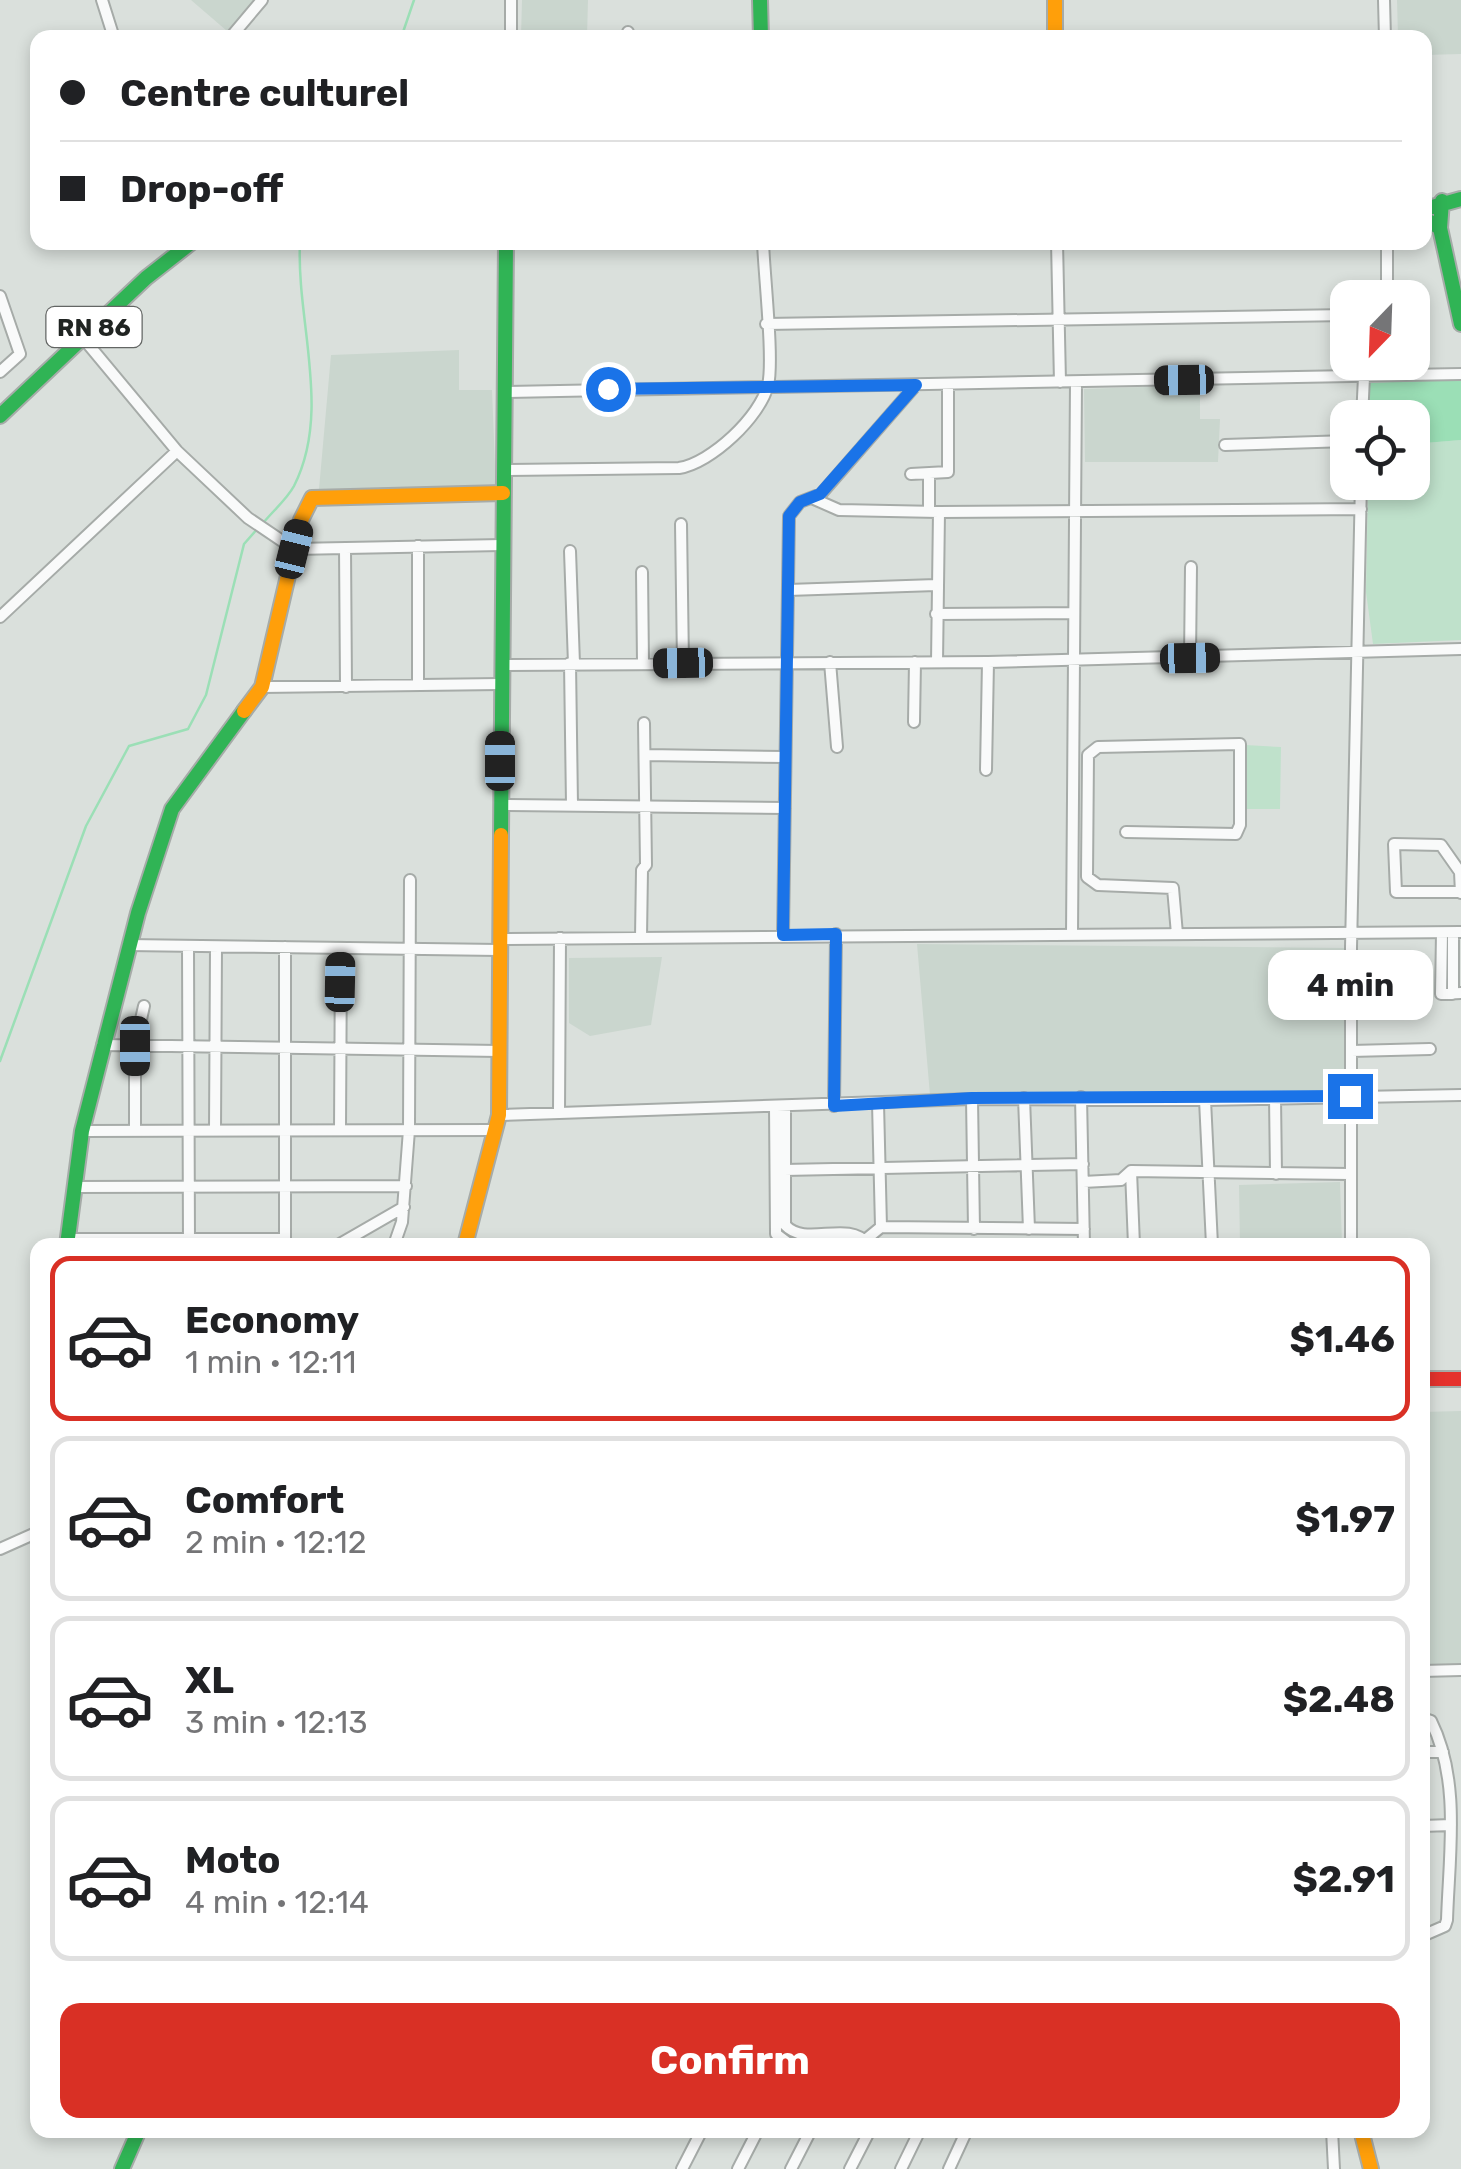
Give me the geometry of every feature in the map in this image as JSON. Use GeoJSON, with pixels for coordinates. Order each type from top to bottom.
{"type":"FeatureCollection","features":[{"type":"Feature","properties":{"kind":"main road"},"geometry":{"type":"LineString","coordinates":[[760,0],[761,30]]}},
{"type":"Feature","properties":{"kind":"main road"},"geometry":{"type":"LineString","coordinates":[[1055,0],[1055,30]]}},
{"type":"Feature","properties":{"kind":"main road"},"geometry":{"type":"LineString","coordinates":[[1432,205],[1461,198]]}},
{"type":"Feature","properties":{"kind":"main road"},"geometry":{"type":"LineString","coordinates":[[1442,200],[1440,228],[1461,324]]}},
{"type":"Feature","properties":{"kind":"main road"},"geometry":{"type":"LineString","coordinates":[[1432,223],[1440,228]]}},
{"type":"Feature","properties":{"kind":"main road","name":"RN 86"},"geometry":{"type":"LineString","coordinates":[[0,416],[183,250]]}},
{"type":"Feature","properties":{"kind":"main road"},"geometry":{"type":"LineString","coordinates":[[466,1238],[498,1122],[506,250]]}},
{"type":"Feature","properties":{"kind":"main road"},"geometry":{"type":"LineString","coordinates":[[68,1238],[82,1131],[102,1046],[128,945],[172,809],[262,686],[294,549],[312,498],[503,493]]}},
{"type":"Feature","properties":{"kind":"main road"},"geometry":{"type":"LineString","coordinates":[[1430,1379],[1461,1379]]}},
{"type":"Feature","properties":{"kind":"main road"},"geometry":{"type":"LineString","coordinates":[[122,2169],[135,2138]]}},
{"type":"Feature","properties":{"kind":"main road"},"geometry":{"type":"LineString","coordinates":[[1363,2138],[1371,2169]]}},
{"type":"Feature","properties":{"kind":"street"},"geometry":{"type":"LineString","coordinates":[[102,0],[111,30]]}},
{"type":"Feature","properties":{"kind":"street"},"geometry":{"type":"LineString","coordinates":[[237,30],[262,0]]}},
{"type":"Feature","properties":{"kind":"street"},"geometry":{"type":"LineString","coordinates":[[511,0],[511,30]]}},
{"type":"Feature","properties":{"kind":"street"},"geometry":{"type":"LineString","coordinates":[[1384,0],[1384,30]]}},
{"type":"Feature","properties":{"kind":"street"},"geometry":{"type":"LineString","coordinates":[[503,470],[697,465],[724,446],[768,385],[763,250]]}},
{"type":"Feature","properties":{"kind":"street"},"geometry":{"type":"LineString","coordinates":[[1057,250],[1060,382]]}},
{"type":"Feature","properties":{"kind":"street"},"geometry":{"type":"LineString","coordinates":[[1387,250],[1387,280]]}},
{"type":"Feature","properties":{"kind":"street"},"geometry":{"type":"LineString","coordinates":[[0,296],[20,354],[0,372]]}},
{"type":"Feature","properties":{"kind":"street"},"geometry":{"type":"LineString","coordinates":[[766,324],[1330,315]]}},
{"type":"Feature","properties":{"kind":"street"},"geometry":{"type":"LineString","coordinates":[[83,338],[177,451],[248,518],[294,549],[502,545]]}},
{"type":"Feature","properties":{"kind":"street"},"geometry":{"type":"LineString","coordinates":[[1430,375],[1461,374]]}},
{"type":"Feature","properties":{"kind":"street"},"geometry":{"type":"LineString","coordinates":[[502,392],[1330,378]]}},
{"type":"Feature","properties":{"kind":"street"},"geometry":{"type":"LineString","coordinates":[[1072,936],[1076,382]]}},
{"type":"Feature","properties":{"kind":"street"},"geometry":{"type":"LineString","coordinates":[[911,474],[948,472],[948,384]]}},
{"type":"Feature","properties":{"kind":"street"},"geometry":{"type":"LineString","coordinates":[[814,499],[916,385]]}},
{"type":"Feature","properties":{"kind":"street"},"geometry":{"type":"LineString","coordinates":[[1225,445],[1330,442]]}},
{"type":"Feature","properties":{"kind":"street"},"geometry":{"type":"LineString","coordinates":[[0,617],[177,451]]}},
{"type":"Feature","properties":{"kind":"street"},"geometry":{"type":"LineString","coordinates":[[929,474],[934,511],[936,662]]}},
{"type":"Feature","properties":{"kind":"street"},"geometry":{"type":"LineString","coordinates":[[783,935],[790,664],[789,516],[800,502],[814,499],[839,510],[1361,509]]}},
{"type":"Feature","properties":{"kind":"street"},"geometry":{"type":"LineString","coordinates":[[1351,1238],[1352,932],[1361,500]]}},
{"type":"Feature","properties":{"kind":"street"},"geometry":{"type":"LineString","coordinates":[[680,524],[683,663]]}},
{"type":"Feature","properties":{"kind":"street"},"geometry":{"type":"LineString","coordinates":[[418,546],[418,682]]}},
{"type":"Feature","properties":{"kind":"street"},"geometry":{"type":"LineString","coordinates":[[345,548],[346,687]]}},
{"type":"Feature","properties":{"kind":"street"},"geometry":{"type":"LineString","coordinates":[[570,551],[572,805]]}},
{"type":"Feature","properties":{"kind":"street"},"geometry":{"type":"LineString","coordinates":[[1190,658],[1192,567]]}},
{"type":"Feature","properties":{"kind":"street"},"geometry":{"type":"LineString","coordinates":[[642,572],[643,663]]}},
{"type":"Feature","properties":{"kind":"street"},"geometry":{"type":"LineString","coordinates":[[788,590],[936,585]]}},
{"type":"Feature","properties":{"kind":"street"},"geometry":{"type":"LineString","coordinates":[[936,614],[1073,612]]}},
{"type":"Feature","properties":{"kind":"street"},"geometry":{"type":"LineString","coordinates":[[502,665],[988,662],[1461,649]]}},
{"type":"Feature","properties":{"kind":"street"},"geometry":{"type":"LineString","coordinates":[[830,662],[837,747]]}},
{"type":"Feature","properties":{"kind":"street"},"geometry":{"type":"LineString","coordinates":[[914,722],[915,662]]}},
{"type":"Feature","properties":{"kind":"street"},"geometry":{"type":"LineString","coordinates":[[986,770],[988,662]]}},
{"type":"Feature","properties":{"kind":"street"},"geometry":{"type":"LineString","coordinates":[[262,686],[500,684]]}},
{"type":"Feature","properties":{"kind":"street"},"geometry":{"type":"LineString","coordinates":[[641,937],[644,724]]}},
{"type":"Feature","properties":{"kind":"street"},"geometry":{"type":"LineString","coordinates":[[1126,832],[1236,834],[1240,825],[1240,744],[1098,747],[1088,755],[1087,877],[1098,885],[1173,888],[1177,934]]}},
{"type":"Feature","properties":{"kind":"street"},"geometry":{"type":"LineString","coordinates":[[644,755],[786,758]]}},
{"type":"Feature","properties":{"kind":"street"},"geometry":{"type":"LineString","coordinates":[[500,805],[785,808]]}},
{"type":"Feature","properties":{"kind":"street"},"geometry":{"type":"LineString","coordinates":[[1394,844],[1440,846],[1460,872],[1461,892],[1396,892],[1394,844]]}},
{"type":"Feature","properties":{"kind":"street"},"geometry":{"type":"LineString","coordinates":[[396,1238],[406,1186],[410,880]]}},
{"type":"Feature","properties":{"kind":"street"},"geometry":{"type":"LineString","coordinates":[[128,945],[410,949],[560,938],[1452,933],[1457,993]]}},
{"type":"Feature","properties":{"kind":"street"},"geometry":{"type":"LineString","coordinates":[[834,1106],[836,934]]}},
{"type":"Feature","properties":{"kind":"street"},"geometry":{"type":"LineString","coordinates":[[560,938],[560,1113]]}},
{"type":"Feature","properties":{"kind":"street"},"geometry":{"type":"LineString","coordinates":[[188,946],[189,1238]]}},
{"type":"Feature","properties":{"kind":"street"},"geometry":{"type":"LineString","coordinates":[[216,946],[216,1130]]}},
{"type":"Feature","properties":{"kind":"street"},"geometry":{"type":"LineString","coordinates":[[284,947],[286,1238]]}},
{"type":"Feature","properties":{"kind":"street"},"geometry":{"type":"LineString","coordinates":[[340,1130],[341,948]]}},
{"type":"Feature","properties":{"kind":"street"},"geometry":{"type":"LineString","coordinates":[[135,1130],[135,1046],[144,1006]]}},
{"type":"Feature","properties":{"kind":"street"},"geometry":{"type":"LineString","coordinates":[[102,1046],[499,1051]]}},
{"type":"Feature","properties":{"kind":"street"},"geometry":{"type":"LineString","coordinates":[[1351,1050],[1430,1049]]}},
{"type":"Feature","properties":{"kind":"street"},"geometry":{"type":"LineString","coordinates":[[82,1131],[408,1130],[560,1113],[972,1098],[1205,1100],[1461,1094]]}},
{"type":"Feature","properties":{"kind":"street"},"geometry":{"type":"LineString","coordinates":[[972,1098],[974,1229]]}},
{"type":"Feature","properties":{"kind":"street"},"geometry":{"type":"LineString","coordinates":[[1024,1098],[1030,1229]]}},
{"type":"Feature","properties":{"kind":"street"},"geometry":{"type":"LineString","coordinates":[[1081,1098],[1084,1238]]}},
{"type":"Feature","properties":{"kind":"street"},"geometry":{"type":"LineString","coordinates":[[1275,1098],[1276,1174]]}},
{"type":"Feature","properties":{"kind":"street"},"geometry":{"type":"LineString","coordinates":[[1205,1100],[1212,1238]]}},
{"type":"Feature","properties":{"kind":"street"},"geometry":{"type":"LineString","coordinates":[[878,1103],[881,1228]]}},
{"type":"Feature","properties":{"kind":"street"},"geometry":{"type":"LineString","coordinates":[[780,1107],[783,1220],[788,1229],[796,1233],[852,1233],[857,1238]]}},
{"type":"Feature","properties":{"kind":"street"},"geometry":{"type":"LineString","coordinates":[[780,1107],[776,1234],[781,1238]]}},
{"type":"Feature","properties":{"kind":"street"},"geometry":{"type":"LineString","coordinates":[[784,1170],[1083,1164]]}},
{"type":"Feature","properties":{"kind":"street"},"geometry":{"type":"LineString","coordinates":[[1083,1182],[1121,1180],[1131,1171],[1350,1174]]}},
{"type":"Feature","properties":{"kind":"street"},"geometry":{"type":"LineString","coordinates":[[1131,1171],[1134,1238]]}},
{"type":"Feature","properties":{"kind":"street"},"geometry":{"type":"LineString","coordinates":[[73,1187],[406,1186]]}},
{"type":"Feature","properties":{"kind":"street"},"geometry":{"type":"LineString","coordinates":[[350,1238],[404,1207]]}},
{"type":"Feature","properties":{"kind":"street"},"geometry":{"type":"LineString","coordinates":[[869,1238],[881,1228],[1084,1229]]}},
{"type":"Feature","properties":{"kind":"street"},"geometry":{"type":"LineString","coordinates":[[0,1549],[30,1536]]}},
{"type":"Feature","properties":{"kind":"street"},"geometry":{"type":"LineString","coordinates":[[1430,1670],[1461,1670]]}},
{"type":"Feature","properties":{"kind":"street"},"geometry":{"type":"LineString","coordinates":[[1430,1720],[1443,1752],[1451,1825],[1447,1920],[1444,1926],[1430,1932]]}},
{"type":"Feature","properties":{"kind":"street"},"geometry":{"type":"LineString","coordinates":[[1430,1752],[1443,1752]]}},
{"type":"Feature","properties":{"kind":"street"},"geometry":{"type":"LineString","coordinates":[[1430,1826],[1451,1825]]}},
{"type":"Feature","properties":{"kind":"street"},"geometry":{"type":"LineString","coordinates":[[682,2169],[698,2138]]}},
{"type":"Feature","properties":{"kind":"street"},"geometry":{"type":"LineString","coordinates":[[738,2169],[754,2138]]}},
{"type":"Feature","properties":{"kind":"street"},"geometry":{"type":"LineString","coordinates":[[790,2169],[807,2138]]}},
{"type":"Feature","properties":{"kind":"street"},"geometry":{"type":"LineString","coordinates":[[850,2169],[866,2138]]}},
{"type":"Feature","properties":{"kind":"street"},"geometry":{"type":"LineString","coordinates":[[900,2169],[916,2138]]}},
{"type":"Feature","properties":{"kind":"street"},"geometry":{"type":"LineString","coordinates":[[948,2169],[963,2138]]}},
{"type":"Feature","properties":{"kind":"street"},"geometry":{"type":"LineString","coordinates":[[1332,2138],[1334,2169]]}},
{"type":"Feature","properties":{"kind":"shaded area"},"geometry":{"type":"Polygon","coordinates":[[[191,0],[254,0],[226,30],[191,0]]]}},
{"type":"Feature","properties":{"kind":"shaded area"},"geometry":{"type":"Polygon","coordinates":[[[522,0],[588,0],[587,30],[521,30],[522,0]]]}},
{"type":"Feature","properties":{"kind":"shaded area"},"geometry":{"type":"Polygon","coordinates":[[[1397,0],[1461,0],[1461,54],[1432,55],[1432,30],[1398,30],[1397,0]]]}},
{"type":"Feature","properties":{"kind":"shaded area"},"geometry":{"type":"Polygon","coordinates":[[[459,350],[459,390],[492,390],[496,490],[319,489],[331,355],[459,350]]]}},
{"type":"Feature","properties":{"kind":"shaded area"},"geometry":{"type":"Polygon","coordinates":[[[1461,379],[1461,440],[1430,443],[1430,400],[1370,400],[1370,383],[1461,379]]]}},
{"type":"Feature","properties":{"kind":"shaded area"},"geometry":{"type":"Polygon","coordinates":[[[1200,385],[1200,419],[1220,419],[1218,462],[1085,462],[1084,389],[1200,385]]]}},
{"type":"Feature","properties":{"kind":"shaded area"},"geometry":{"type":"Polygon","coordinates":[[[1461,440],[1461,640],[1373,644],[1366,592],[1368,500],[1430,500],[1430,443],[1461,440]]]}},
{"type":"Feature","properties":{"kind":"shaded area"},"geometry":{"type":"Polygon","coordinates":[[[1245,745],[1281,747],[1280,809],[1245,809],[1245,745]]]}},
{"type":"Feature","properties":{"kind":"shaded area"},"geometry":{"type":"Polygon","coordinates":[[[917,944],[1351,948],[1350,1096],[930,1095],[917,944]]]}},
{"type":"Feature","properties":{"kind":"shaded area"},"geometry":{"type":"Polygon","coordinates":[[[662,957],[651,1025],[590,1036],[569,1023],[569,958],[662,957]]]}},
{"type":"Feature","properties":{"kind":"shaded area"},"geometry":{"type":"Polygon","coordinates":[[[1340,1182],[1342,1238],[1240,1238],[1239,1185],[1340,1182]]]}},
{"type":"Feature","properties":{"kind":"shaded area"},"geometry":{"type":"Polygon","coordinates":[[[1461,1411],[1461,1669],[1430,1670],[1430,1412],[1461,1411]]]}},
{"type":"Feature","properties":{"kind":"waterway"},"geometry":{"type":"LineString","coordinates":[[404,30],[414,0]]}},
{"type":"Feature","properties":{"kind":"waterway"},"geometry":{"type":"LineString","coordinates":[[264,522],[294,486],[305,457],[310,427],[312,397],[300,250]]}},
{"type":"Feature","properties":{"kind":"waterway"},"geometry":{"type":"LineString","coordinates":[[0,1061],[86,826],[129,746],[188,729],[206,695],[244,544],[258,528]]}},
{"type":"Feature","properties":{"kind":"traffic: fast"},"geometry":{"type":"LineString","coordinates":[[760,0],[761,30]]}},
{"type":"Feature","properties":{"kind":"traffic: fast"},"geometry":{"type":"LineString","coordinates":[[1432,207],[1461,199]]}},
{"type":"Feature","properties":{"kind":"traffic: fast"},"geometry":{"type":"LineString","coordinates":[[1440,228],[1442,201]]}},
{"type":"Feature","properties":{"kind":"traffic: fast"},"geometry":{"type":"LineString","coordinates":[[1432,223],[1440,228],[1461,324]]}},
{"type":"Feature","properties":{"kind":"traffic: fast"},"geometry":{"type":"LineString","coordinates":[[0,416],[146,278],[182,250]]}},
{"type":"Feature","properties":{"kind":"traffic: fast"},"geometry":{"type":"LineString","coordinates":[[501,835],[506,250]]}},
{"type":"Feature","properties":{"kind":"traffic: fast"},"geometry":{"type":"LineString","coordinates":[[68,1238],[82,1131],[138,913],[172,809],[244,711]]}},
{"type":"Feature","properties":{"kind":"traffic: fast"},"geometry":{"type":"LineString","coordinates":[[122,2169],[136,2138]]}},
{"type":"Feature","properties":{"kind":"traffic: slow"},"geometry":{"type":"LineString","coordinates":[[1055,0],[1055,30]]}},
{"type":"Feature","properties":{"kind":"traffic: slow"},"geometry":{"type":"LineString","coordinates":[[244,711],[262,687],[301,520],[312,498],[503,493]]}},
{"type":"Feature","properties":{"kind":"traffic: slow"},"geometry":{"type":"LineString","coordinates":[[467,1238],[499,1115],[501,835]]}},
{"type":"Feature","properties":{"kind":"traffic: slow"},"geometry":{"type":"LineString","coordinates":[[1363,2138],[1371,2169]]}},
{"type":"Feature","properties":{"kind":"traffic: jam"},"geometry":{"type":"LineString","coordinates":[[1430,1379],[1461,1379]]}},
{"type":"Feature","properties":{"kind":"route"},"geometry":{"type":"LineString","coordinates":[[608,389],[916,385],[820,494],[800,502],[789,516],[790,664],[783,935],[836,934],[834,1106],[972,1098],[1205,1100],[1350,1096]]}}]}
